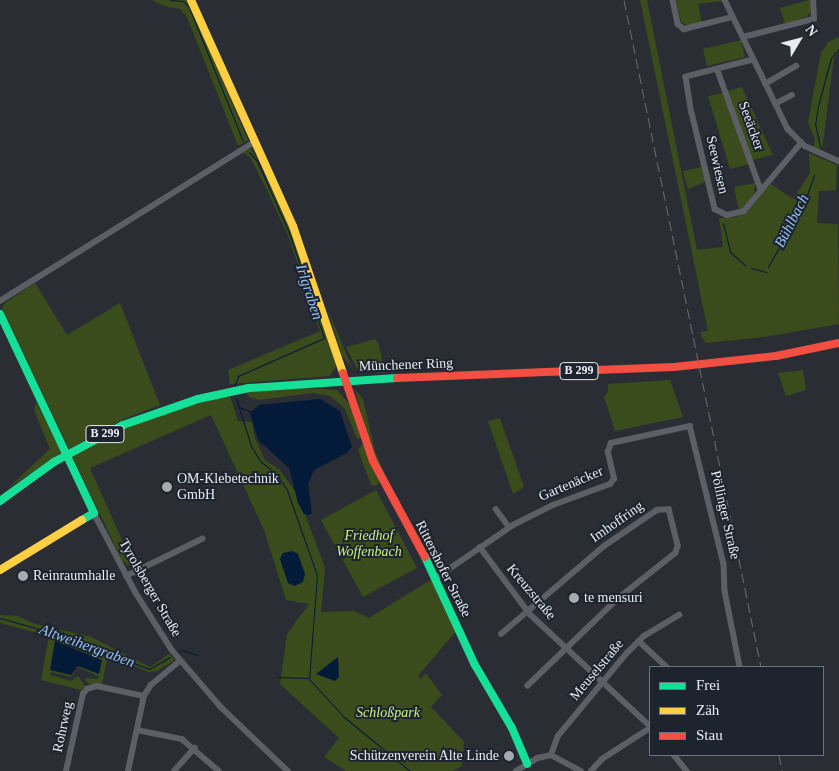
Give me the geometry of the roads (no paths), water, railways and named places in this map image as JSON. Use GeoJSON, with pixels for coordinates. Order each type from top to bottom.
{"type":"FeatureCollection","features":[{"type":"Feature","properties":{"kind":"street","name":"Rittershofer Straße"},"geometry":{"type":"LineString","coordinates":[[191,0],[253,143],[293,226],[373,461],[436,578],[476,665],[512,728],[527,764]]}},
{"type":"Feature","properties":{"kind":"street"},"geometry":{"type":"LineString","coordinates":[[672,0],[678,24],[684,29],[733,17]]}},
{"type":"Feature","properties":{"kind":"street"},"geometry":{"type":"LineString","coordinates":[[733,0],[726,1],[788,129],[801,143],[839,161]]}},
{"type":"Feature","properties":{"kind":"street"},"geometry":{"type":"LineString","coordinates":[[743,38],[814,19],[813,0]]}},
{"type":"Feature","properties":{"kind":"street","name":"Seewiesen"},"geometry":{"type":"LineString","coordinates":[[753,60],[718,71],[686,77],[713,204],[724,215],[739,213],[801,143]]}},
{"type":"Feature","properties":{"kind":"street"},"geometry":{"type":"LineString","coordinates":[[765,84],[796,66]]}},
{"type":"Feature","properties":{"kind":"street","name":"Seeäcker"},"geometry":{"type":"LineString","coordinates":[[718,71],[761,190]]}},
{"type":"Feature","properties":{"kind":"street"},"geometry":{"type":"LineString","coordinates":[[775,104],[792,95]]}},
{"type":"Feature","properties":{"kind":"street"},"geometry":{"type":"LineString","coordinates":[[0,301],[253,143]]}},
{"type":"Feature","properties":{"kind":"street","name":"Tyrolsberger Straße"},"geometry":{"type":"LineString","coordinates":[[0,314],[94,513],[126,576],[158,630],[180,661],[230,716],[288,771]]}},
{"type":"Feature","properties":{"kind":"street","name":"Münchener Ring"},"geometry":{"type":"LineString","coordinates":[[0,501],[68,454],[147,416],[198,399],[249,388],[346,380],[674,367],[776,356],[839,343]]}},
{"type":"Feature","properties":{"kind":"street","name":"Gartenäcker"},"geometry":{"type":"LineString","coordinates":[[436,578],[509,528],[554,505],[612,482],[614,476],[608,450],[613,442],[685,426],[692,428]]}},
{"type":"Feature","properties":{"kind":"street","name":"Pöllinger Straße"},"geometry":{"type":"LineString","coordinates":[[692,428],[724,564],[725,588],[740,666]]}},
{"type":"Feature","properties":{"kind":"street"},"geometry":{"type":"LineString","coordinates":[[496,509],[509,528]]}},
{"type":"Feature","properties":{"kind":"street","name":"Imhoffring"},"geometry":{"type":"LineString","coordinates":[[527,611],[604,546],[657,510],[669,509],[678,546],[676,553],[618,599],[567,649]]}},
{"type":"Feature","properties":{"kind":"street"},"geometry":{"type":"LineString","coordinates":[[0,570],[94,513]]}},
{"type":"Feature","properties":{"kind":"street"},"geometry":{"type":"LineString","coordinates":[[126,576],[202,539]]}},
{"type":"Feature","properties":{"kind":"street","name":"Kreuzstraße"},"geometry":{"type":"LineString","coordinates":[[480,547],[527,611],[649,726]]}},
{"type":"Feature","properties":{"kind":"street"},"geometry":{"type":"LineString","coordinates":[[502,634],[527,611]]}},
{"type":"Feature","properties":{"kind":"street","name":"Meuselstraße"},"geometry":{"type":"LineString","coordinates":[[551,755],[558,736],[602,682],[639,641],[679,615]]}},
{"type":"Feature","properties":{"kind":"street"},"geometry":{"type":"LineString","coordinates":[[639,641],[666,666]]}},
{"type":"Feature","properties":{"kind":"street"},"geometry":{"type":"LineString","coordinates":[[528,686],[567,649]]}},
{"type":"Feature","properties":{"kind":"street"},"geometry":{"type":"LineString","coordinates":[[128,771],[144,696],[158,678],[180,661]]}},
{"type":"Feature","properties":{"kind":"street","name":"Rohrweg"},"geometry":{"type":"LineString","coordinates":[[66,771],[83,694],[87,689],[97,686],[144,696]]}},
{"type":"Feature","properties":{"kind":"street"},"geometry":{"type":"LineString","coordinates":[[591,771],[602,759],[649,728]]}},
{"type":"Feature","properties":{"kind":"street"},"geometry":{"type":"LineString","coordinates":[[137,730],[173,736],[196,748],[219,771]]}},
{"type":"Feature","properties":{"kind":"street"},"geometry":{"type":"LineString","coordinates":[[174,771],[196,748]]}},
{"type":"Feature","properties":{"kind":"street"},"geometry":{"type":"LineString","coordinates":[[516,771],[527,764],[551,755],[581,771]]}},
{"type":"Feature","properties":{"kind":"street"},"geometry":{"type":"LineString","coordinates":[[675,756],[687,771]]}},
{"type":"Feature","properties":{"kind":"water"},"geometry":{"type":"Polygon","coordinates":[[[320,399],[340,411],[352,447],[347,453],[314,470],[308,484],[312,513],[309,515],[304,514],[298,503],[289,468],[258,440],[250,413],[259,405],[320,399]]]}},
{"type":"Feature","properties":{"kind":"water"},"geometry":{"type":"Polygon","coordinates":[[[292,551],[298,554],[305,574],[303,582],[294,586],[288,583],[280,559],[283,553],[292,551]]]}},
{"type":"Feature","properties":{"kind":"water"},"geometry":{"type":"Polygon","coordinates":[[[55,641],[102,660],[99,674],[78,666],[71,675],[50,670],[55,641]]]}},
{"type":"Feature","properties":{"kind":"water"},"geometry":{"type":"Polygon","coordinates":[[[338,657],[339,677],[335,681],[316,674],[338,657]]]}},
{"type":"Feature","properties":{"kind":"waterway","name":"Irlgraben"},"geometry":{"type":"LineString","coordinates":[[170,0],[183,1],[189,7],[243,141]]}},
{"type":"Feature","properties":{"kind":"waterway","name":"Bühlbach"},"geometry":{"type":"LineString","coordinates":[[821,150],[815,125],[818,106],[831,58],[839,48]]}},
{"type":"Feature","properties":{"kind":"waterway","name":"Irlgraben"},"geometry":{"type":"LineString","coordinates":[[234,387],[238,376],[324,338],[290,235],[257,161],[249,152]]}},
{"type":"Feature","properties":{"kind":"waterway","name":"Bühlbach"},"geometry":{"type":"LineString","coordinates":[[768,267],[804,203],[814,175]]}},
{"type":"Feature","properties":{"kind":"waterway","name":"Bühlbach"},"geometry":{"type":"LineString","coordinates":[[723,223],[730,252],[745,265]]}},
{"type":"Feature","properties":{"kind":"waterway","name":"Bühlbach"},"geometry":{"type":"LineString","coordinates":[[751,268],[766,272]]}},
{"type":"Feature","properties":{"kind":"waterway","name":"Irlgraben"},"geometry":{"type":"LineString","coordinates":[[236,398],[251,446],[260,461],[276,474],[287,490],[317,575],[309,678]]}},
{"type":"Feature","properties":{"kind":"waterway"},"geometry":{"type":"LineString","coordinates":[[239,407],[252,412]]}},
{"type":"Feature","properties":{"kind":"waterway","name":"Altweihergraben"},"geometry":{"type":"LineString","coordinates":[[0,618],[67,637],[149,669],[170,657]]}},
{"type":"Feature","properties":{"kind":"waterway"},"geometry":{"type":"LineString","coordinates":[[87,655],[91,645]]}},
{"type":"Feature","properties":{"kind":"waterway","name":"Altweihergraben"},"geometry":{"type":"LineString","coordinates":[[182,650],[197,655]]}},
{"type":"Feature","properties":{"kind":"waterway","name":"Altweihergraben"},"geometry":{"type":"LineString","coordinates":[[278,677],[308,678]]}},
{"type":"Feature","properties":{"kind":"waterway"},"geometry":{"type":"LineString","coordinates":[[309,679],[344,717],[410,771]]}},
{"type":"Feature","properties":{"kind":"railway"},"geometry":{"type":"LineString","coordinates":[[624,0],[761,666]]}},
{"type":"Feature","properties":{"kind":"railway"},"geometry":{"type":"LineString","coordinates":[[779,756],[782,771]]}},
{"type":"Feature","properties":{"kind":"place","name":"OM-Klebetechnik GmbH"},"geometry":{"type":"Point","coordinates":[167,487]}},
{"type":"Feature","properties":{"kind":"place","name":"Reinraumhalle"},"geometry":{"type":"Point","coordinates":[23,576]}},
{"type":"Feature","properties":{"kind":"place","name":"te mensuri"},"geometry":{"type":"Point","coordinates":[574,598]}},
{"type":"Feature","properties":{"kind":"place","name":"Schützenverein Alte Linde"},"geometry":{"type":"Point","coordinates":[509,756]}},
{"type":"Feature","properties":{"kind":"park label","name":"Friedhof Woffenbach"},"geometry":{"type":"Point","coordinates":[369,544]}},
{"type":"Feature","properties":{"kind":"park label","name":"Schloßpark"},"geometry":{"type":"Point","coordinates":[388,713]}}]}
